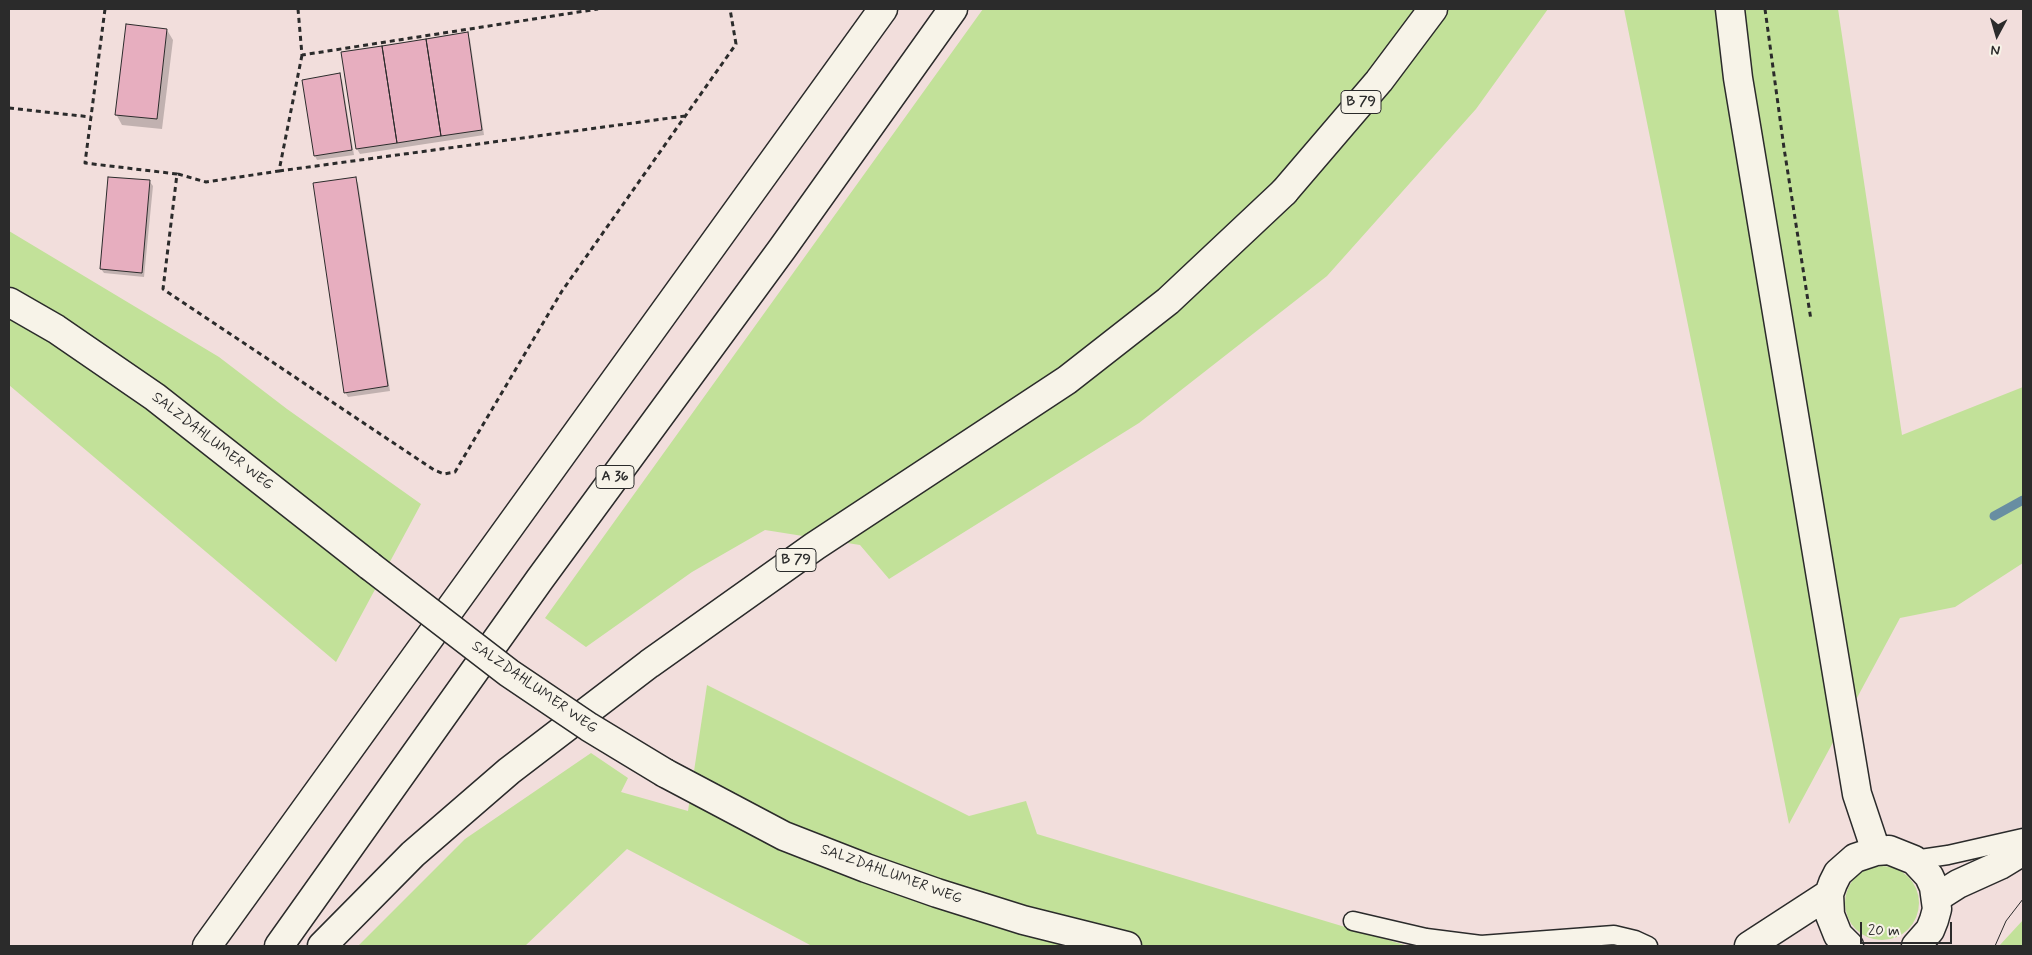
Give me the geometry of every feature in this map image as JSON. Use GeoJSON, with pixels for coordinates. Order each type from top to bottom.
{"type":"FeatureCollection","features":[{"type":"Feature","properties":{"kind":"main road"},"geometry":{"type":"LineString","coordinates":[[207,946],[883,9]]}},
{"type":"Feature","properties":{"kind":"main road","name":"A 36"},"geometry":{"type":"LineString","coordinates":[[279,946],[534,587],[776,257],[953,9]]}},
{"type":"Feature","properties":{"kind":"main road","name":"B 79"},"geometry":{"type":"LineString","coordinates":[[322,946],[413,854],[509,771],[649,664],[816,546],[1067,380],[1168,301],[1284,192],[1379,81],[1433,9]]}},
{"type":"Feature","properties":{"kind":"main road"},"geometry":{"type":"LineString","coordinates":[[1730,9],[1738,78],[1857,794],[1876,851]]}},
{"type":"Feature","properties":{"kind":"main road","name":"SALZDAHLUMER WEG"},"geometry":{"type":"LineString","coordinates":[[9,302],[56,329],[156,397],[508,673],[589,727],[665,772],[784,836],[866,868],[1023,920],[1127,946]]}},
{"type":"Feature","properties":{"kind":"main road"},"geometry":{"type":"LineString","coordinates":[[1841,945],[1829,910],[1829,894],[1833,883],[1846,864],[1855,858],[1876,851],[1889,850],[1914,860],[1929,876],[1934,887],[1936,898],[1934,920],[1930,930],[1916,946]]}},
{"type":"Feature","properties":{"kind":"main road"},"geometry":{"type":"LineString","coordinates":[[1936,898],[1958,884],[2000,865],[2023,851]]}},
{"type":"Feature","properties":{"kind":"main road"},"geometry":{"type":"LineString","coordinates":[[1749,946],[1829,894]]}},
{"type":"Feature","properties":{"kind":"lane"},"geometry":{"type":"LineString","coordinates":[[1914,860],[2023,838]]}},
{"type":"Feature","properties":{"kind":"lane"},"geometry":{"type":"LineString","coordinates":[[1353,921],[1426,938],[1481,945],[1614,936],[1635,940],[1648,946]]}},
{"type":"Feature","properties":{"kind":"path"},"geometry":{"type":"LineString","coordinates":[[105,9],[85,163],[177,174],[206,182],[685,116]]}},
{"type":"Feature","properties":{"kind":"path"},"geometry":{"type":"LineString","coordinates":[[279,171],[302,55],[298,9]]}},
{"type":"Feature","properties":{"kind":"path"},"geometry":{"type":"LineString","coordinates":[[302,55],[598,9]]}},
{"type":"Feature","properties":{"kind":"path"},"geometry":{"type":"LineString","coordinates":[[177,174],[163,288],[434,470],[444,474],[455,472],[562,291],[736,44],[730,9]]}},
{"type":"Feature","properties":{"kind":"path"},"geometry":{"type":"LineString","coordinates":[[1765,9],[1784,148],[1812,326]]}},
{"type":"Feature","properties":{"kind":"path"},"geometry":{"type":"LineString","coordinates":[[9,108],[91,117]]}},
{"type":"Feature","properties":{"kind":"green space"},"geometry":{"type":"Polygon","coordinates":[[[983,9],[1548,9],[1476,109],[1327,276],[1139,423],[889,579],[860,545],[765,530],[692,572],[586,647],[545,618],[983,9]]]}},
{"type":"Feature","properties":{"kind":"green space"},"geometry":{"type":"Polygon","coordinates":[[[1624,9],[1838,9],[1902,435],[2023,387],[2023,563],[1955,607],[1900,618],[1789,824],[1624,9]]]}},
{"type":"Feature","properties":{"kind":"green space"},"geometry":{"type":"Polygon","coordinates":[[[9,231],[219,357],[287,409],[421,504],[336,662],[9,385],[9,231]]]}},
{"type":"Feature","properties":{"kind":"green space"},"geometry":{"type":"Polygon","coordinates":[[[707,685],[969,816],[1026,801],[1037,834],[1408,946],[812,946],[627,849],[525,946],[358,946],[465,839],[591,753],[628,778],[621,792],[688,811],[707,685]]]}},
{"type":"Feature","properties":{"kind":"green space"},"geometry":{"type":"Polygon","coordinates":[[[1882,866],[1896,869],[1908,877],[1916,889],[1919,903],[1916,917],[1908,929],[1896,937],[1882,940],[1868,937],[1856,929],[1848,917],[1845,903],[1848,889],[1856,877],[1868,869],[1882,866]]]}},
{"type":"Feature","properties":{"kind":"green space"},"geometry":{"type":"Polygon","coordinates":[[[2023,920],[2023,946],[1999,946],[2023,920]]]}},
{"type":"Feature","properties":{"kind":"building"},"geometry":{"type":"Polygon","coordinates":[[[126,24],[167,29],[157,119],[115,115],[126,24]]]}},
{"type":"Feature","properties":{"kind":"building"},"geometry":{"type":"Polygon","coordinates":[[[468,32],[482,130],[441,136],[426,39],[468,32]]]}},
{"type":"Feature","properties":{"kind":"building"},"geometry":{"type":"Polygon","coordinates":[[[426,39],[441,136],[397,143],[382,46],[426,39]]]}},
{"type":"Feature","properties":{"kind":"building"},"geometry":{"type":"Polygon","coordinates":[[[382,46],[397,143],[356,149],[341,52],[382,46]]]}},
{"type":"Feature","properties":{"kind":"building"},"geometry":{"type":"Polygon","coordinates":[[[340,73],[352,150],[314,156],[302,80],[340,73]]]}},
{"type":"Feature","properties":{"kind":"building"},"geometry":{"type":"Polygon","coordinates":[[[108,177],[150,180],[142,273],[100,269],[108,177]]]}},
{"type":"Feature","properties":{"kind":"building"},"geometry":{"type":"Polygon","coordinates":[[[356,177],[388,386],[344,393],[313,183],[356,177]]]}},
{"type":"Feature","properties":{"kind":"waterway"},"geometry":{"type":"LineString","coordinates":[[1994,516],[2023,500]]}},
{"type":"Feature","properties":{"kind":"tram line"},"geometry":{"type":"LineString","coordinates":[[1995,946],[2006,921],[2023,899]]}}]}
